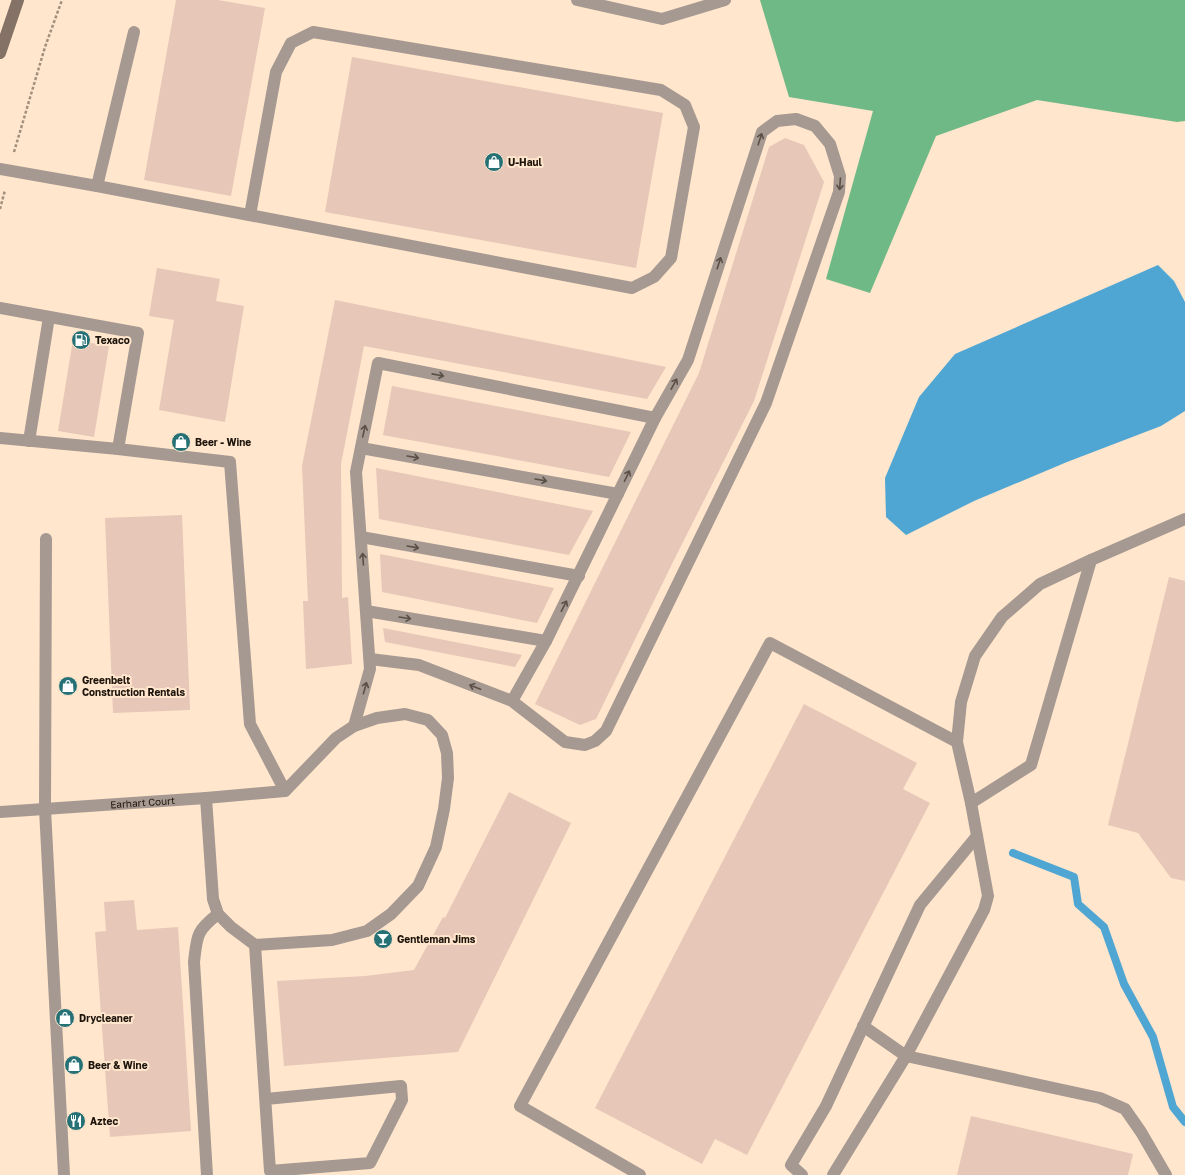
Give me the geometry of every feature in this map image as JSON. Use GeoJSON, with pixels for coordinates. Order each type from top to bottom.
{"type":"FeatureCollection","features":[{"type":"Feature","properties":{"kind":"main road"},"geometry":{"type":"LineString","coordinates":[[0,53],[18,0]]}},
{"type":"Feature","properties":{"kind":"street"},"geometry":{"type":"LineString","coordinates":[[577,0],[662,19],[725,0]]}},
{"type":"Feature","properties":{"kind":"street"},"geometry":{"type":"LineString","coordinates":[[97,186],[134,32]]}},
{"type":"Feature","properties":{"kind":"street"},"geometry":{"type":"LineString","coordinates":[[0,168],[632,288],[654,277],[671,258],[694,127],[685,106],[662,90],[313,32],[291,43],[276,72],[250,215]]}},
{"type":"Feature","properties":{"kind":"street"},"geometry":{"type":"LineString","coordinates":[[370,659],[419,665],[512,701],[565,742],[585,745],[594,741],[606,731],[766,403],[808,283],[839,192],[840,176],[830,144],[814,126],[796,119],[777,121],[762,132],[688,360],[655,418],[579,576],[546,641],[512,701]]}},
{"type":"Feature","properties":{"kind":"street"},"geometry":{"type":"LineString","coordinates":[[0,308],[138,334],[118,449]]}},
{"type":"Feature","properties":{"kind":"street"},"geometry":{"type":"LineString","coordinates":[[29,441],[49,317]]}},
{"type":"Feature","properties":{"kind":"street"},"geometry":{"type":"LineString","coordinates":[[354,726],[370,669],[356,472],[378,363],[655,418]]}},
{"type":"Feature","properties":{"kind":"street"},"geometry":{"type":"LineString","coordinates":[[0,438],[118,449],[230,462],[250,724],[285,791],[336,738],[354,726],[377,718],[405,714],[428,720],[442,735],[447,753],[448,778],[444,809],[436,847],[418,886],[391,914],[367,931],[332,940],[255,945],[231,927],[218,914],[213,900],[206,798]]}},
{"type":"Feature","properties":{"kind":"street"},"geometry":{"type":"LineString","coordinates":[[361,448],[618,494]]}},
{"type":"Feature","properties":{"kind":"street"},"geometry":{"type":"LineString","coordinates":[[833,1175],[906,1056],[984,910],[988,896],[971,803],[957,742],[961,702],[975,656],[1002,617],[1040,584],[1185,519]]}},
{"type":"Feature","properties":{"kind":"street"},"geometry":{"type":"LineString","coordinates":[[361,537],[579,576]]}},
{"type":"Feature","properties":{"kind":"street"},"geometry":{"type":"LineString","coordinates":[[46,539],[45,809],[64,1175]]}},
{"type":"Feature","properties":{"kind":"street"},"geometry":{"type":"LineString","coordinates":[[971,803],[1030,766],[1091,560]]}},
{"type":"Feature","properties":{"kind":"street"},"geometry":{"type":"LineString","coordinates":[[366,611],[546,641]]}},
{"type":"Feature","properties":{"kind":"street"},"geometry":{"type":"LineString","coordinates":[[640,1175],[520,1106],[770,643],[957,742]]}},
{"type":"Feature","properties":{"kind":"street","name":"Earhart Court"},"geometry":{"type":"LineString","coordinates":[[0,812],[285,791]]}},
{"type":"Feature","properties":{"kind":"street"},"geometry":{"type":"LineString","coordinates":[[802,1175],[791,1165],[826,1106],[920,905],[977,836]]}},
{"type":"Feature","properties":{"kind":"street"},"geometry":{"type":"LineString","coordinates":[[207,1175],[194,962],[200,932],[207,922],[218,914]]}},
{"type":"Feature","properties":{"kind":"street"},"geometry":{"type":"LineString","coordinates":[[255,945],[270,1171],[370,1163],[402,1100],[401,1086],[266,1099]]}},
{"type":"Feature","properties":{"kind":"street"},"geometry":{"type":"LineString","coordinates":[[864,1026],[906,1056],[1100,1098],[1125,1109],[1141,1132],[1166,1175]]}},
{"type":"Feature","properties":{"kind":"path"},"geometry":{"type":"LineString","coordinates":[[16,143],[44,47],[62,0]]}},
{"type":"Feature","properties":{"kind":"green space"},"geometry":{"type":"Polygon","coordinates":[[[760,0],[1185,0],[1185,121],[1177,122],[1037,100],[936,136],[870,293],[826,279],[873,111],[789,97],[760,0]]]}},
{"type":"Feature","properties":{"kind":"water"},"geometry":{"type":"Polygon","coordinates":[[[1158,265],[1174,281],[1185,302],[1185,411],[1161,426],[1067,462],[974,501],[906,535],[886,517],[885,478],[919,397],[955,354],[1158,265]]]}},
{"type":"Feature","properties":{"kind":"building"},"geometry":{"type":"Polygon","coordinates":[[[176,0],[218,0],[265,8],[231,196],[144,180],[176,0]]]}},
{"type":"Feature","properties":{"kind":"building","name":"U-Haul"},"geometry":{"type":"Polygon","coordinates":[[[352,57],[663,113],[636,268],[325,212],[352,57]]]}},
{"type":"Feature","properties":{"kind":"building"},"geometry":{"type":"Polygon","coordinates":[[[785,138],[804,145],[824,182],[754,401],[596,719],[580,725],[535,704],[699,373],[769,147],[785,138]]]}},
{"type":"Feature","properties":{"kind":"building"},"geometry":{"type":"Polygon","coordinates":[[[157,268],[220,279],[216,301],[244,306],[225,422],[159,410],[174,320],[149,316],[157,268]]]}},
{"type":"Feature","properties":{"kind":"building"},"geometry":{"type":"Polygon","coordinates":[[[335,300],[666,367],[647,399],[364,346],[341,464],[342,598],[348,597],[352,664],[306,669],[303,601],[308,601],[302,466],[335,300]]]}},
{"type":"Feature","properties":{"kind":"building"},"geometry":{"type":"Polygon","coordinates":[[[73,340],[109,346],[94,437],[58,431],[73,340]]]}},
{"type":"Feature","properties":{"kind":"building"},"geometry":{"type":"Polygon","coordinates":[[[392,386],[631,432],[609,477],[383,435],[392,386]]]}},
{"type":"Feature","properties":{"kind":"building"},"geometry":{"type":"Polygon","coordinates":[[[376,468],[593,511],[569,555],[379,519],[376,468]]]}},
{"type":"Feature","properties":{"kind":"building"},"geometry":{"type":"Polygon","coordinates":[[[182,515],[190,710],[113,713],[105,518],[182,515]]]}},
{"type":"Feature","properties":{"kind":"building"},"geometry":{"type":"Polygon","coordinates":[[[380,554],[554,588],[537,623],[382,592],[380,554]]]}},
{"type":"Feature","properties":{"kind":"building"},"geometry":{"type":"Polygon","coordinates":[[[1169,577],[1185,581],[1185,881],[1171,878],[1138,833],[1108,825],[1169,577]]]}},
{"type":"Feature","properties":{"kind":"building"},"geometry":{"type":"Polygon","coordinates":[[[383,628],[522,655],[515,667],[385,642],[383,628]]]}},
{"type":"Feature","properties":{"kind":"building"},"geometry":{"type":"Polygon","coordinates":[[[804,704],[917,763],[903,789],[930,803],[747,1155],[715,1139],[702,1164],[595,1108],[804,704]]]}},
{"type":"Feature","properties":{"kind":"building"},"geometry":{"type":"Polygon","coordinates":[[[509,792],[571,823],[458,1052],[284,1066],[277,981],[365,976],[414,970],[443,917],[445,918],[509,792]]]}},
{"type":"Feature","properties":{"kind":"building"},"geometry":{"type":"Polygon","coordinates":[[[134,900],[137,930],[178,927],[191,1131],[110,1137],[95,932],[106,931],[104,902],[134,900]]]}},
{"type":"Feature","properties":{"kind":"building"},"geometry":{"type":"Polygon","coordinates":[[[971,1116],[1133,1154],[1128,1175],[957,1175],[971,1116]]]}},
{"type":"Feature","properties":{"kind":"waterway"},"geometry":{"type":"LineString","coordinates":[[1013,853],[1074,877],[1078,904],[1104,927],[1124,984],[1153,1037],[1173,1107],[1185,1122]]}},
{"type":"Feature","properties":{"kind":"place","name":"U-Haul"},"geometry":{"type":"Point","coordinates":[494,162]}},
{"type":"Feature","properties":{"kind":"place","name":"Texaco"},"geometry":{"type":"Point","coordinates":[81,340]}},
{"type":"Feature","properties":{"kind":"place","name":"Beer - Wine"},"geometry":{"type":"Point","coordinates":[181,442]}},
{"type":"Feature","properties":{"kind":"place","name":"Greenbelt Construction Rentals"},"geometry":{"type":"Point","coordinates":[68,686]}},
{"type":"Feature","properties":{"kind":"place","name":"Gentleman Jims"},"geometry":{"type":"Point","coordinates":[383,939]}},
{"type":"Feature","properties":{"kind":"place","name":"Drycleaner"},"geometry":{"type":"Point","coordinates":[65,1018]}},
{"type":"Feature","properties":{"kind":"place","name":"Beer & Wine"},"geometry":{"type":"Point","coordinates":[74,1065]}},
{"type":"Feature","properties":{"kind":"place","name":"Aztec"},"geometry":{"type":"Point","coordinates":[76,1121]}}]}
